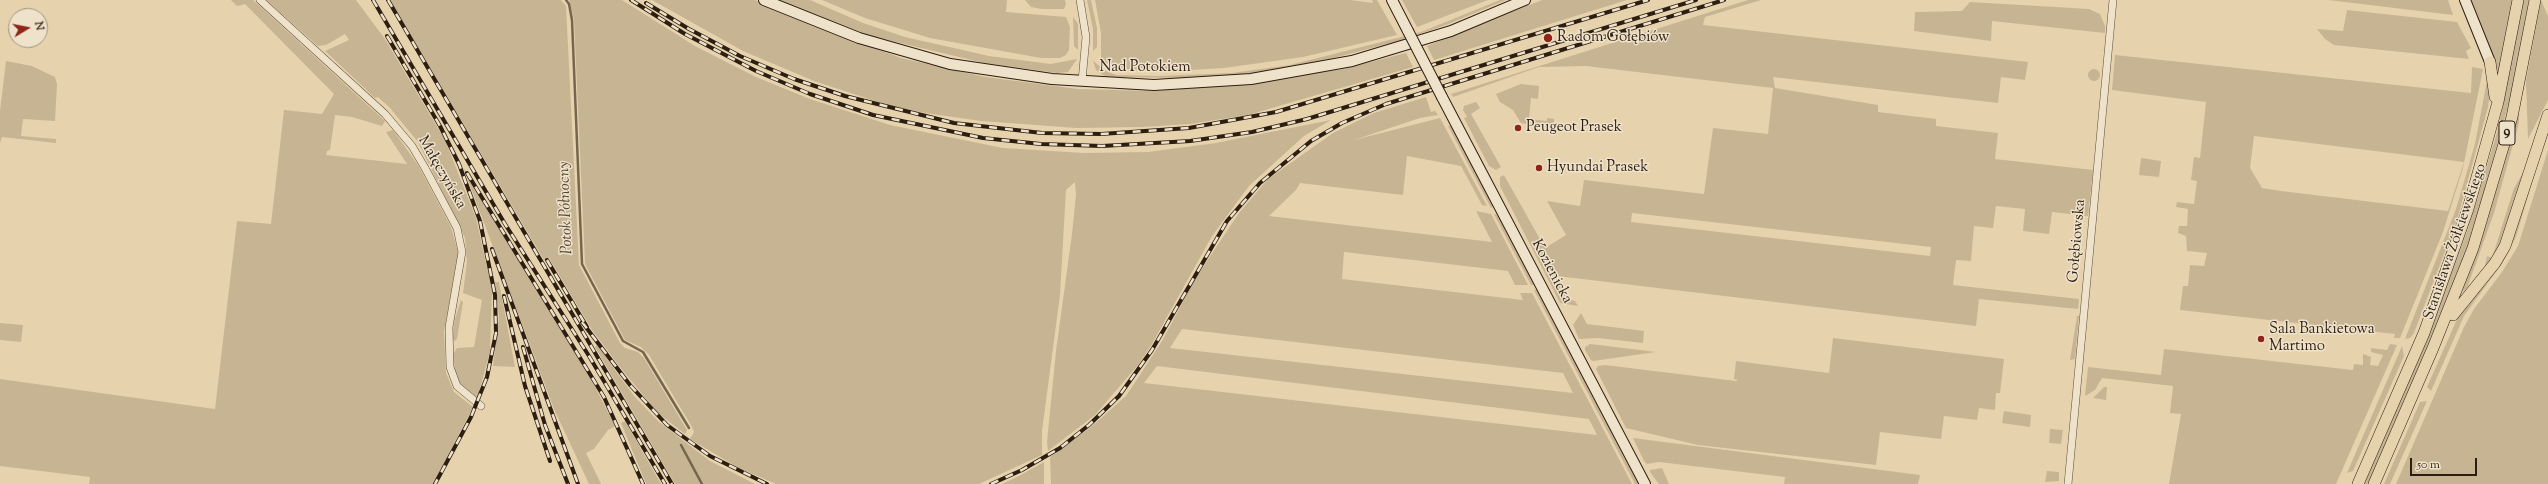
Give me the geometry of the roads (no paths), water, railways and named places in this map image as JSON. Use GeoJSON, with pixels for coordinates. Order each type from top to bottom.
{"type":"FeatureCollection","features":[{"type":"Feature","properties":{"kind":"main road","name":"Nad Potokiem"},"geometry":{"type":"LineString","coordinates":[[764,0],[859,38],[950,64],[1007,74],[1112,84],[1192,84],[1302,72],[1384,52],[1450,31],[1526,0]]}},
{"type":"Feature","properties":{"kind":"main road","name":"Kozienicka"},"geometry":{"type":"LineString","coordinates":[[1392,0],[1645,484]]}},
{"type":"Feature","properties":{"kind":"main road"},"geometry":{"type":"LineString","coordinates":[[2465,0],[2490,62],[2495,86],[2493,121]]}},
{"type":"Feature","properties":{"kind":"main road","name":"Stanisława Żółkiewskiego"},"geometry":{"type":"LineString","coordinates":[[2358,484],[2424,333],[2468,210],[2493,121],[2518,0]]}},
{"type":"Feature","properties":{"kind":"main road","name":"Stanisława Żółkiewskiego"},"geometry":{"type":"LineString","coordinates":[[2374,484],[2433,348],[2473,248],[2501,156],[2522,72],[2535,0]]}},
{"type":"Feature","properties":{"kind":"main road"},"geometry":{"type":"LineString","coordinates":[[2433,348],[2458,306],[2495,263],[2505,246],[2548,116]]}},
{"type":"Feature","properties":{"kind":"street","name":"Małęczyńska"},"geometry":{"type":"LineString","coordinates":[[260,0],[385,114],[412,146],[429,175],[457,228],[462,252],[449,327],[450,367],[456,386],[480,406]]}},
{"type":"Feature","properties":{"kind":"street"},"geometry":{"type":"LineString","coordinates":[[1080,0],[1085,29],[1082,81]]}},
{"type":"Feature","properties":{"kind":"street","name":"Gołębiowska"},"geometry":{"type":"LineString","coordinates":[[2068,484],[2113,0]]}},
{"type":"Feature","properties":{"kind":"waterway","name":"Potok Północny"},"geometry":{"type":"LineString","coordinates":[[566,0],[569,4],[572,20],[582,264],[623,341],[643,352],[689,428]]}},
{"type":"Feature","properties":{"kind":"waterway","name":"Potok Północny"},"geometry":{"type":"LineString","coordinates":[[681,445],[702,484]]}},
{"type":"Feature","properties":{"kind":"railway"},"geometry":{"type":"LineString","coordinates":[[373,0],[505,224],[589,356],[665,484]]}},
{"type":"Feature","properties":{"kind":"railway"},"geometry":{"type":"LineString","coordinates":[[388,0],[672,484]]}},
{"type":"Feature","properties":{"kind":"railway"},"geometry":{"type":"LineString","coordinates":[[631,0],[685,34],[756,71],[810,94],[873,115],[983,138],[1041,144],[1102,146],[1190,141],[1252,132],[1307,119],[1696,0]]}},
{"type":"Feature","properties":{"kind":"railway"},"geometry":{"type":"LineString","coordinates":[[646,3],[689,29],[740,56],[794,79],[845,96],[954,123],[1042,133],[1101,134],[1189,128],[1276,112],[1648,0]]}},
{"type":"Feature","properties":{"kind":"railway"},"geometry":{"type":"LineString","coordinates":[[991,484],[1022,470],[1060,448],[1089,425],[1119,396],[1152,350],[1227,221],[1260,183],[1311,141],[1342,123],[1386,104],[1724,0]]}},
{"type":"Feature","properties":{"kind":"railway"},"geometry":{"type":"LineString","coordinates":[[387,36],[440,126],[459,164],[480,221],[495,295],[496,333],[487,377],[471,417],[435,484]]}},
{"type":"Feature","properties":{"kind":"railway"},"geometry":{"type":"LineString","coordinates":[[467,173],[604,397],[643,484]]}},
{"type":"Feature","properties":{"kind":"railway"},"geometry":{"type":"LineString","coordinates":[[492,249],[578,484]]}},
{"type":"Feature","properties":{"kind":"railway"},"geometry":{"type":"LineString","coordinates":[[547,260],[587,327]]}},
{"type":"Feature","properties":{"kind":"railway"},"geometry":{"type":"LineString","coordinates":[[504,296],[525,386],[550,461]]}},
{"type":"Feature","properties":{"kind":"railway"},"geometry":{"type":"LineString","coordinates":[[582,322],[630,385],[667,425],[710,456],[767,484]]}},
{"type":"Feature","properties":{"kind":"railway"},"geometry":{"type":"LineString","coordinates":[[523,347],[545,425],[568,484]]}},
{"type":"Feature","properties":{"kind":"place","name":"Radom Gołębiów"},"geometry":{"type":"Point","coordinates":[1548,38]}},
{"type":"Feature","properties":{"kind":"place","name":"Peugeot Prasek"},"geometry":{"type":"Point","coordinates":[1518,128]}},
{"type":"Feature","properties":{"kind":"place","name":"Hyundai Prasek"},"geometry":{"type":"Point","coordinates":[1539,168]}},
{"type":"Feature","properties":{"kind":"place","name":"Sala Bankietowa Martimo"},"geometry":{"type":"Point","coordinates":[2261,339]}}]}
